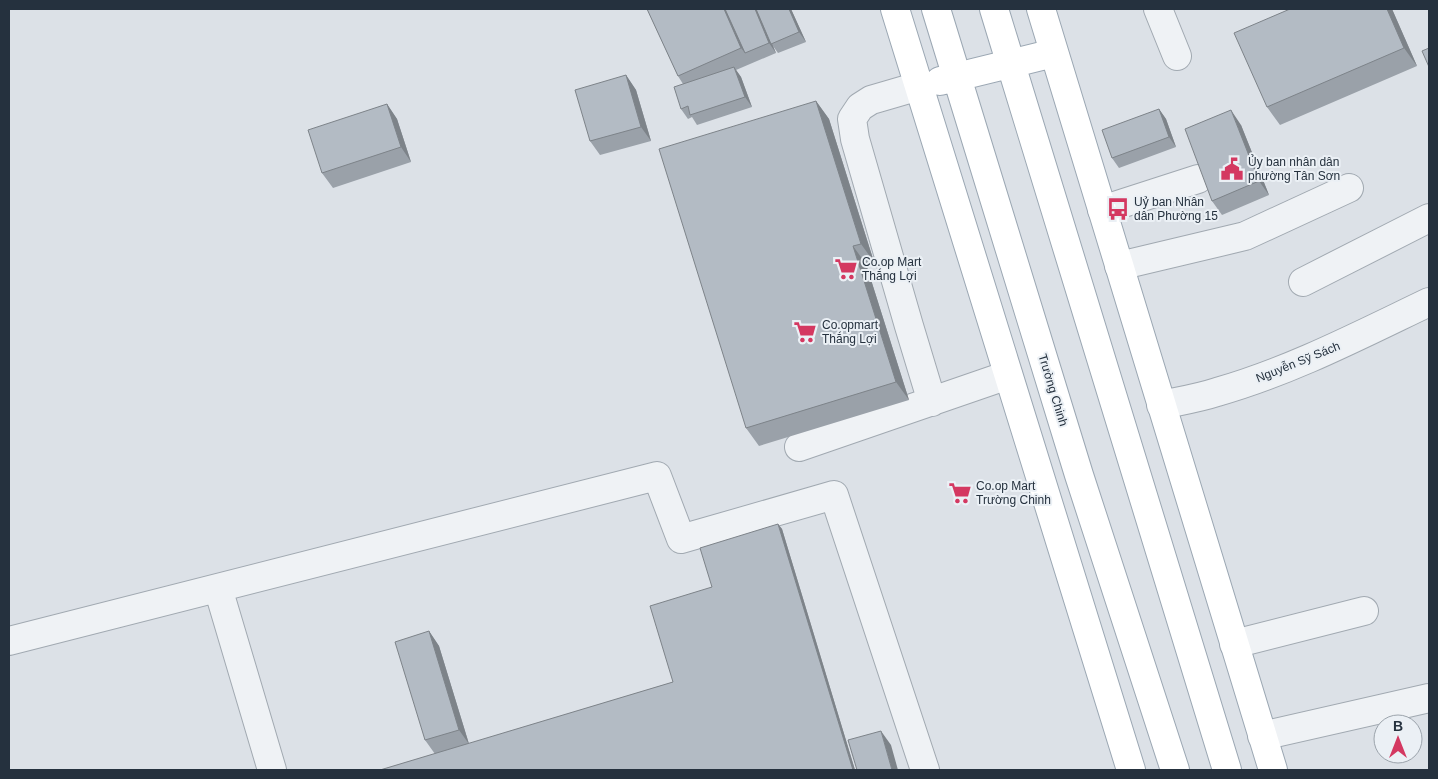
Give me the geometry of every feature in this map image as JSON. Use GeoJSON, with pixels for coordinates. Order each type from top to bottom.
{"type":"FeatureCollection","features":[{"type":"Feature","properties":{"kind":"main road"},"geometry":{"type":"LineString","coordinates":[[895,9],[1131,770]]}},
{"type":"Feature","properties":{"kind":"main road","name":"Trường Chinh"},"geometry":{"type":"LineString","coordinates":[[936,9],[1080,475],[1175,770]]}},
{"type":"Feature","properties":{"kind":"main road"},"geometry":{"type":"LineString","coordinates":[[994,9],[1227,770]]}},
{"type":"Feature","properties":{"kind":"main road"},"geometry":{"type":"LineString","coordinates":[[1041,9],[1273,770]]}},
{"type":"Feature","properties":{"kind":"main road"},"geometry":{"type":"LineString","coordinates":[[919,86],[1054,53]]}},
{"type":"Feature","properties":{"kind":"street"},"geometry":{"type":"LineString","coordinates":[[1158,9],[1177,56]]}},
{"type":"Feature","properties":{"kind":"street"},"geometry":{"type":"LineString","coordinates":[[919,86],[871,100],[860,107],[852,119],[908,326],[932,402]]}},
{"type":"Feature","properties":{"kind":"street"},"geometry":{"type":"LineString","coordinates":[[1102,210],[1198,179]]}},
{"type":"Feature","properties":{"kind":"street"},"geometry":{"type":"LineString","coordinates":[[1119,266],[1245,236],[1349,188]]}},
{"type":"Feature","properties":{"kind":"street"},"geometry":{"type":"LineString","coordinates":[[1303,282],[1429,218]]}},
{"type":"Feature","properties":{"kind":"street","name":"Nguyễn Sỹ Sách"},"geometry":{"type":"LineString","coordinates":[[1161,405],[1217,393],[1262,377],[1326,351],[1429,302]]}},
{"type":"Feature","properties":{"kind":"street"},"geometry":{"type":"LineString","coordinates":[[799,447],[1008,375]]}},
{"type":"Feature","properties":{"kind":"street"},"geometry":{"type":"LineString","coordinates":[[9,641],[657,476],[681,539],[834,495],[926,770]]}},
{"type":"Feature","properties":{"kind":"street"},"geometry":{"type":"LineString","coordinates":[[218,588],[272,770]]}},
{"type":"Feature","properties":{"kind":"street"},"geometry":{"type":"LineString","coordinates":[[1234,644],[1364,611]]}},
{"type":"Feature","properties":{"kind":"street"},"geometry":{"type":"LineString","coordinates":[[1262,736],[1429,698]]}},
{"type":"Feature","properties":{"kind":"building"},"geometry":{"type":"Polygon","coordinates":[[[647,9],[724,9],[741,48],[678,76],[647,9]]]}},
{"type":"Feature","properties":{"kind":"building"},"geometry":{"type":"Polygon","coordinates":[[[725,9],[755,9],[769,43],[745,53],[725,9]]]}},
{"type":"Feature","properties":{"kind":"building"},"geometry":{"type":"Polygon","coordinates":[[[756,9],[789,9],[799,32],[771,44],[756,9]]]}},
{"type":"Feature","properties":{"kind":"building"},"geometry":{"type":"Polygon","coordinates":[[[1290,9],[1387,9],[1404,48],[1267,107],[1234,33],[1290,9]]]}},
{"type":"Feature","properties":{"kind":"building"},"geometry":{"type":"Polygon","coordinates":[[[1429,48],[1429,67],[1422,51],[1429,48]]]}},
{"type":"Feature","properties":{"kind":"building"},"geometry":{"type":"Polygon","coordinates":[[[734,67],[745,97],[690,115],[688,106],[681,109],[674,87],[734,67]]]}},
{"type":"Feature","properties":{"kind":"building"},"geometry":{"type":"Polygon","coordinates":[[[626,75],[641,127],[590,141],[575,90],[626,75]]]}},
{"type":"Feature","properties":{"kind":"building","name":"Co.opmart Thắng Lợi"},"geometry":{"type":"Polygon","coordinates":[[[816,101],[861,244],[853,246],[896,382],[746,428],[659,149],[816,101]]]}},
{"type":"Feature","properties":{"kind":"building"},"geometry":{"type":"Polygon","coordinates":[[[387,104],[401,147],[322,173],[308,130],[387,104]]]}},
{"type":"Feature","properties":{"kind":"building"},"geometry":{"type":"Polygon","coordinates":[[[1159,109],[1169,137],[1112,158],[1102,130],[1159,109]]]}},
{"type":"Feature","properties":{"kind":"building","name":"Ủy ban nhân dân phường Tân Sơn"},"geometry":{"type":"Polygon","coordinates":[[[1231,110],[1259,181],[1212,201],[1185,129],[1231,110]]]}},
{"type":"Feature","properties":{"kind":"building"},"geometry":{"type":"Polygon","coordinates":[[[778,524],[853,770],[380,770],[673,682],[650,606],[712,587],[700,548],[778,524]]]}},
{"type":"Feature","properties":{"kind":"building"},"geometry":{"type":"Polygon","coordinates":[[[429,631],[459,730],[425,740],[395,642],[429,631]]]}},
{"type":"Feature","properties":{"kind":"building"},"geometry":{"type":"Polygon","coordinates":[[[881,731],[892,770],[857,770],[848,740],[881,731]]]}},
{"type":"Feature","properties":{"kind":"place","name":"Ủy ban nhân dân phường Tân Sơn"},"geometry":{"type":"Point","coordinates":[1232,169]}},
{"type":"Feature","properties":{"kind":"place","name":"Uỷ ban Nhân dân Phường 15"},"geometry":{"type":"Point","coordinates":[1118,209]}},
{"type":"Feature","properties":{"kind":"place","name":"Co.op Mart Thắng Lợi"},"geometry":{"type":"Point","coordinates":[846,269]}},
{"type":"Feature","properties":{"kind":"place","name":"Co.opmart Thắng Lợi"},"geometry":{"type":"Point","coordinates":[805,332]}},
{"type":"Feature","properties":{"kind":"place","name":"Co.op Mart Trường Chinh"},"geometry":{"type":"Point","coordinates":[960,493]}}]}
